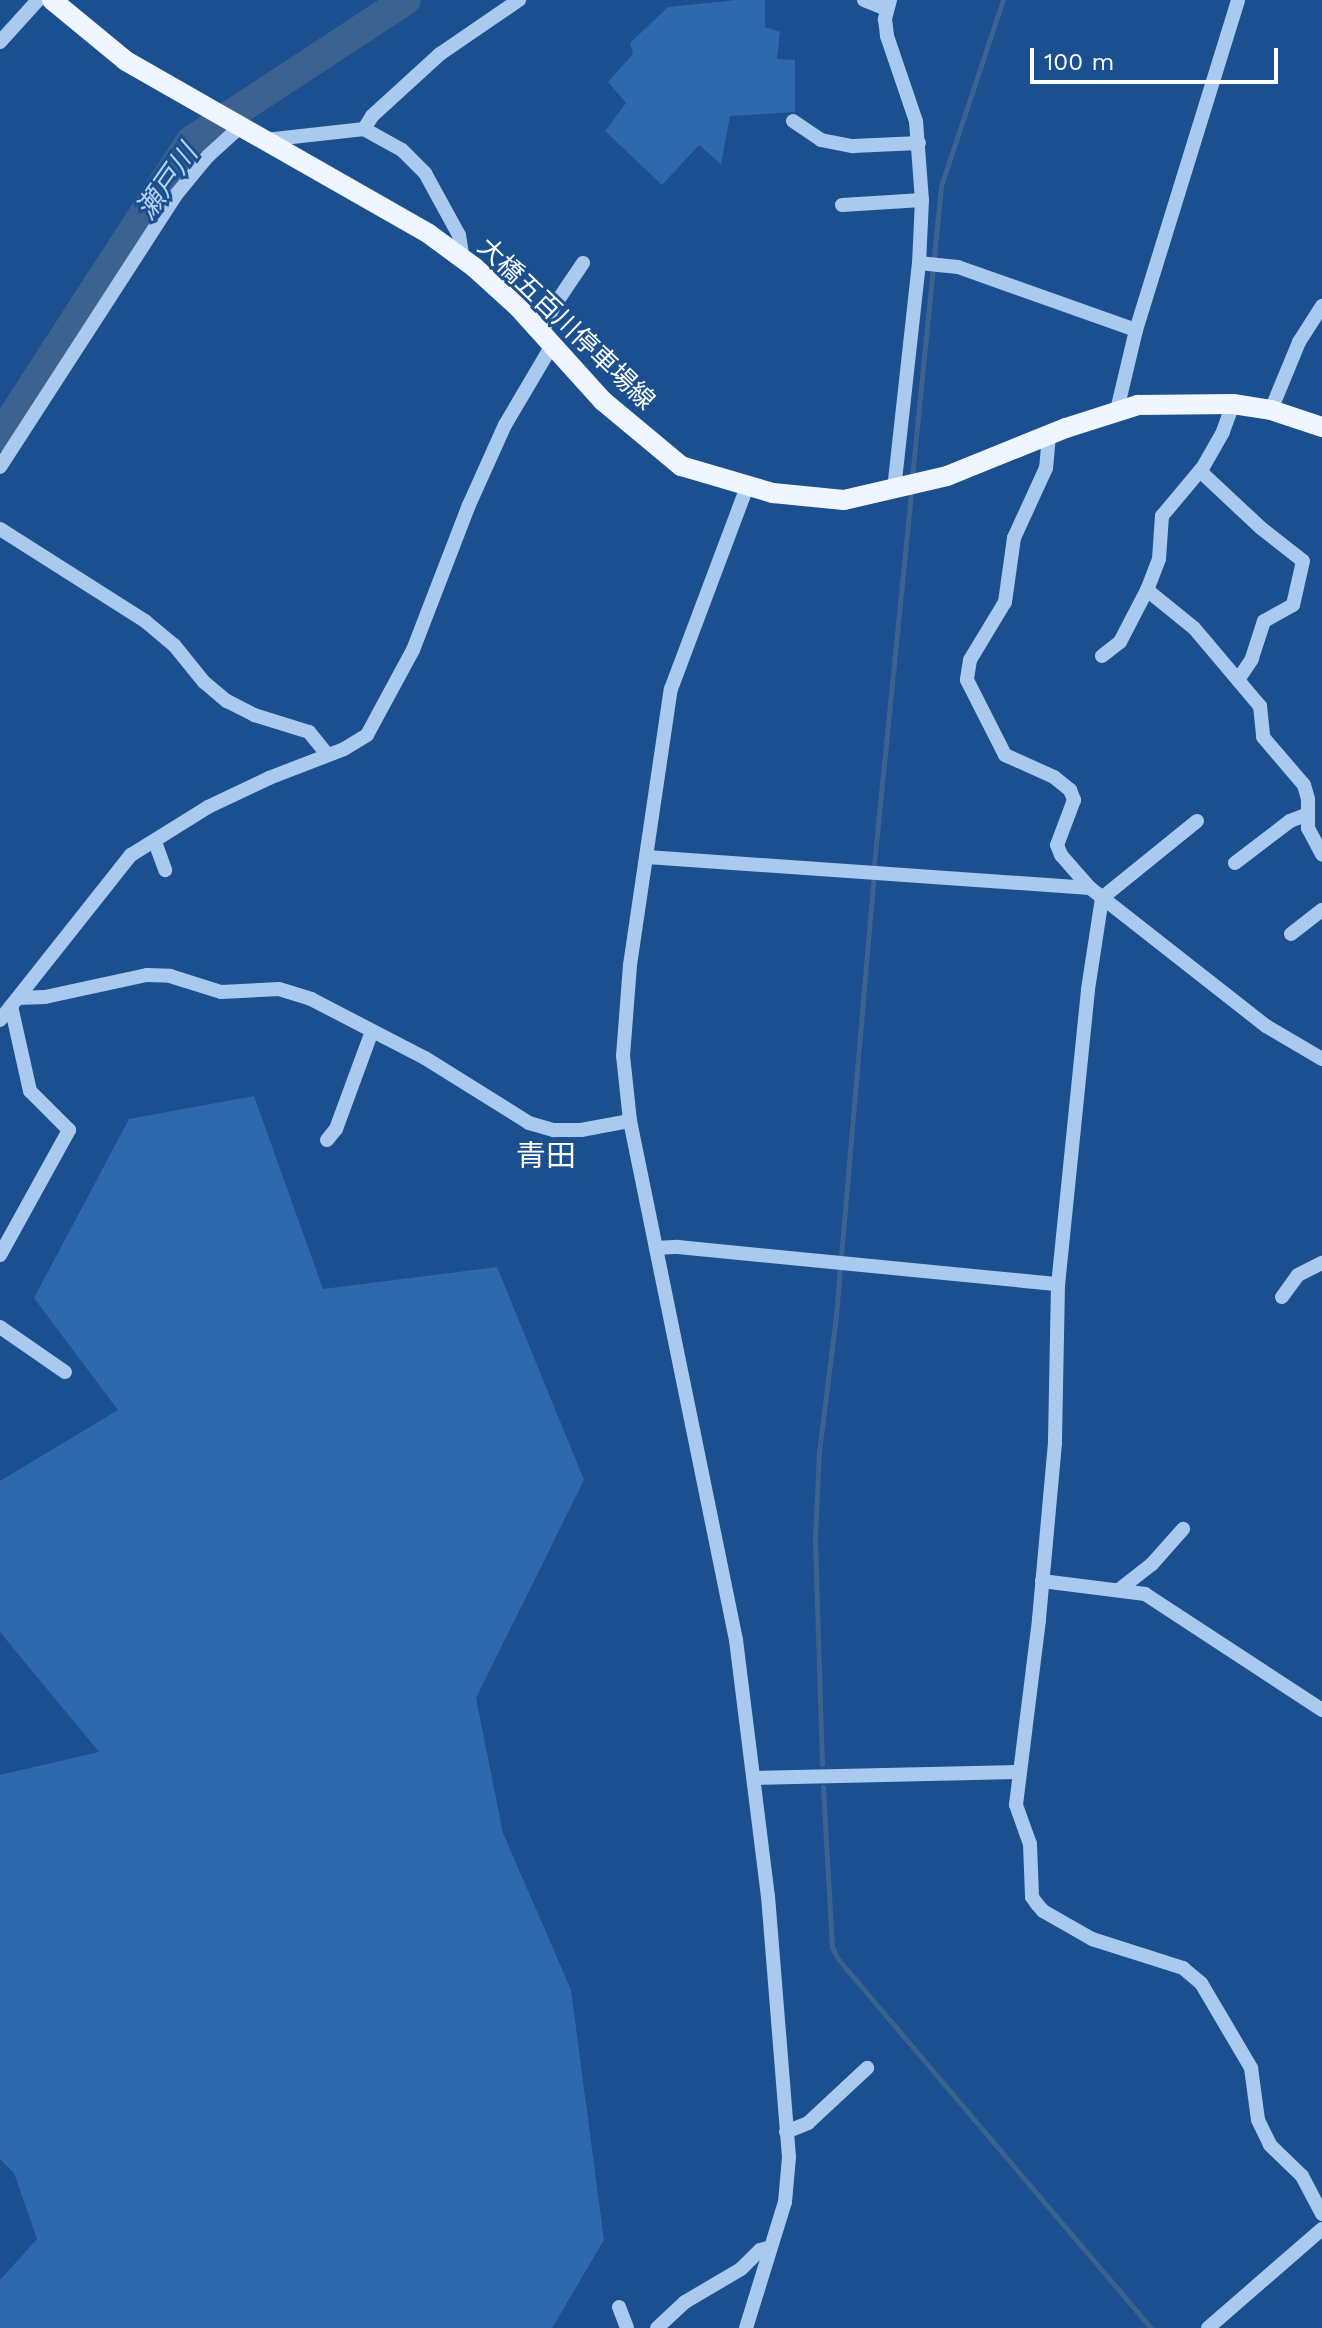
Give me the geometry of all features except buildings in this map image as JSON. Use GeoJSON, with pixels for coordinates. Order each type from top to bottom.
{"type":"FeatureCollection","features":[{"type":"Feature","properties":{"kind":"main road","name":"大橋五百川停車場線"},"geometry":{"type":"LineString","coordinates":[[52,0],[126,61],[429,234],[463,259],[518,307],[603,401],[681,466],[747,487],[834,499],[906,487],[1117,410],[1164,402],[1233,404],[1271,410],[1322,427]]}},
{"type":"Feature","properties":{"kind":"street"},"geometry":{"type":"LineString","coordinates":[[0,42],[38,0]]}},
{"type":"Feature","properties":{"kind":"street"},"geometry":{"type":"LineString","coordinates":[[364,129],[372,116],[440,54],[519,0]]}},
{"type":"Feature","properties":{"kind":"street"},"geometry":{"type":"LineString","coordinates":[[864,0],[888,5],[887,36],[910,99],[919,143],[928,263],[906,487]]}},
{"type":"Feature","properties":{"kind":"street"},"geometry":{"type":"LineString","coordinates":[[1117,410],[1136,330],[1238,0]]}},
{"type":"Feature","properties":{"kind":"street"},"geometry":{"type":"LineString","coordinates":[[793,121],[821,140],[842,144],[919,143]]}},
{"type":"Feature","properties":{"kind":"street"},"geometry":{"type":"LineString","coordinates":[[0,467],[168,206],[208,156],[238,125]]}},
{"type":"Feature","properties":{"kind":"street"},"geometry":{"type":"LineString","coordinates":[[264,140],[364,129],[402,150],[425,173],[459,235],[463,259]]}},
{"type":"Feature","properties":{"kind":"street"},"geometry":{"type":"LineString","coordinates":[[842,205],[922,200]]}},
{"type":"Feature","properties":{"kind":"street"},"geometry":{"type":"LineString","coordinates":[[0,1020],[131,855],[208,807],[367,735],[400,677],[505,425],[546,341],[554,306],[583,263]]}},
{"type":"Feature","properties":{"kind":"street"},"geometry":{"type":"LineString","coordinates":[[928,263],[1136,330]]}},
{"type":"Feature","properties":{"kind":"street"},"geometry":{"type":"LineString","coordinates":[[1271,410],[1299,342],[1322,306]]}},
{"type":"Feature","properties":{"kind":"street"},"geometry":{"type":"LineString","coordinates":[[1102,656],[1120,642],[1147,590],[1159,559],[1162,516],[1200,471],[1223,432],[1233,404]]}},
{"type":"Feature","properties":{"kind":"street"},"geometry":{"type":"LineString","coordinates":[[1049,435],[1046,468],[1014,538],[1005,602],[970,660],[967,680],[1005,755],[1054,777],[1070,790],[1074,800],[1057,845],[1090,888],[1122,910],[1266,1026],[1322,1059]]}},
{"type":"Feature","properties":{"kind":"street"},"geometry":{"type":"LineString","coordinates":[[1200,471],[1261,528],[1303,561],[1293,605],[1264,621],[1252,659],[1238,680]]}},
{"type":"Feature","properties":{"kind":"street"},"geometry":{"type":"LineString","coordinates":[[746,2328],[785,2202],[789,2157],[754,1778],[736,1640],[630,1121],[624,1077],[626,1004],[671,689],[747,487]]}},
{"type":"Feature","properties":{"kind":"street"},"geometry":{"type":"LineString","coordinates":[[0,529],[145,621],[174,645],[204,682],[227,701],[254,715],[309,732],[327,754]]}},
{"type":"Feature","properties":{"kind":"street"},"geometry":{"type":"LineString","coordinates":[[1147,590],[1194,628],[1260,706],[1263,737],[1304,785],[1308,799],[1308,828],[1322,854]]}},
{"type":"Feature","properties":{"kind":"street"},"geometry":{"type":"LineString","coordinates":[[1235,863],[1290,821],[1306,815]]}},
{"type":"Feature","properties":{"kind":"street"},"geometry":{"type":"LineString","coordinates":[[1197,821],[1102,898],[1088,990],[1058,1284],[1059,1370],[1042,1581],[1016,1805],[1030,1844],[1032,1897],[1037,1904],[1043,1911],[1092,1939],[1183,1968],[1201,1983],[1251,2068],[1258,2120],[1270,2145],[1302,2176],[1322,2214]]}},
{"type":"Feature","properties":{"kind":"street"},"geometry":{"type":"LineString","coordinates":[[155,842],[165,870]]}},
{"type":"Feature","properties":{"kind":"street"},"geometry":{"type":"LineString","coordinates":[[647,857],[1090,888]]}},
{"type":"Feature","properties":{"kind":"street"},"geometry":{"type":"LineString","coordinates":[[1291,934],[1322,910]]}},
{"type":"Feature","properties":{"kind":"street"},"geometry":{"type":"LineString","coordinates":[[14,1002],[147,975],[170,976],[221,992],[272,988],[288,991],[311,999],[425,1058],[529,1123],[554,1130],[581,1130],[630,1121]]}},
{"type":"Feature","properties":{"kind":"street"},"geometry":{"type":"LineString","coordinates":[[0,1255],[69,1130],[30,1091],[14,1002]]}},
{"type":"Feature","properties":{"kind":"street"},"geometry":{"type":"LineString","coordinates":[[327,1140],[336,1129],[372,1031]]}},
{"type":"Feature","properties":{"kind":"street"},"geometry":{"type":"LineString","coordinates":[[656,1248],[678,1247],[1058,1284]]}},
{"type":"Feature","properties":{"kind":"street"},"geometry":{"type":"LineString","coordinates":[[1282,1297],[1298,1275],[1322,1263]]}},
{"type":"Feature","properties":{"kind":"street"},"geometry":{"type":"LineString","coordinates":[[0,1327],[65,1372]]}},
{"type":"Feature","properties":{"kind":"street"},"geometry":{"type":"LineString","coordinates":[[1120,1589],[1152,1564],[1183,1529]]}},
{"type":"Feature","properties":{"kind":"street"},"geometry":{"type":"LineString","coordinates":[[1042,1581],[1120,1589],[1154,1598],[1322,1710]]}},
{"type":"Feature","properties":{"kind":"street"},"geometry":{"type":"LineString","coordinates":[[754,1778],[1019,1772]]}},
{"type":"Feature","properties":{"kind":"street"},"geometry":{"type":"LineString","coordinates":[[786,2132],[808,2123],[867,2068]]}},
{"type":"Feature","properties":{"kind":"street"},"geometry":{"type":"LineString","coordinates":[[1208,2328],[1322,2229]]}},
{"type":"Feature","properties":{"kind":"street"},"geometry":{"type":"LineString","coordinates":[[657,2328],[685,2302],[720,2283],[760,2250],[771,2247]]}},
{"type":"Feature","properties":{"kind":"street"},"geometry":{"type":"LineString","coordinates":[[619,2307],[627,2328]]}},
{"type":"Feature","properties":{"kind":"shaded area"},"geometry":{"type":"Polygon","coordinates":[[[765,0],[765,27],[780,32],[777,59],[795,60],[795,112],[730,116],[721,164],[699,145],[662,185],[605,131],[626,103],[608,82],[633,54],[630,43],[668,7],[765,0]]]}},
{"type":"Feature","properties":{"kind":"shaded area"},"geometry":{"type":"Polygon","coordinates":[[[254,1096],[323,1289],[497,1267],[584,1480],[476,1698],[503,1833],[571,1990],[604,2240],[552,2328],[0,2328],[0,2280],[37,2239],[14,2173],[0,2159],[0,1775],[99,1752],[0,1632],[0,1481],[118,1410],[34,1298],[129,1119],[254,1096]]]}},
{"type":"Feature","properties":{"kind":"waterway","name":"瀬戸川"},"geometry":{"type":"LineString","coordinates":[[0,436],[191,141],[406,0]]}},
{"type":"Feature","properties":{"kind":"waterway"},"geometry":{"type":"LineString","coordinates":[[912,477],[941,186],[1003,0]]}},
{"type":"Feature","properties":{"kind":"waterway"},"geometry":{"type":"LineString","coordinates":[[874,864],[911,491]]}},
{"type":"Feature","properties":{"kind":"waterway"},"geometry":{"type":"LineString","coordinates":[[822,1764],[815,1536],[819,1452],[836,1315],[873,882]]}},
{"type":"Feature","properties":{"kind":"waterway"},"geometry":{"type":"LineString","coordinates":[[823,1787],[832,1947],[838,1959],[1151,2328]]}},
{"type":"Feature","properties":{"kind":"district","name":"青田"},"geometry":{"type":"Point","coordinates":[546,1156]}}]}
